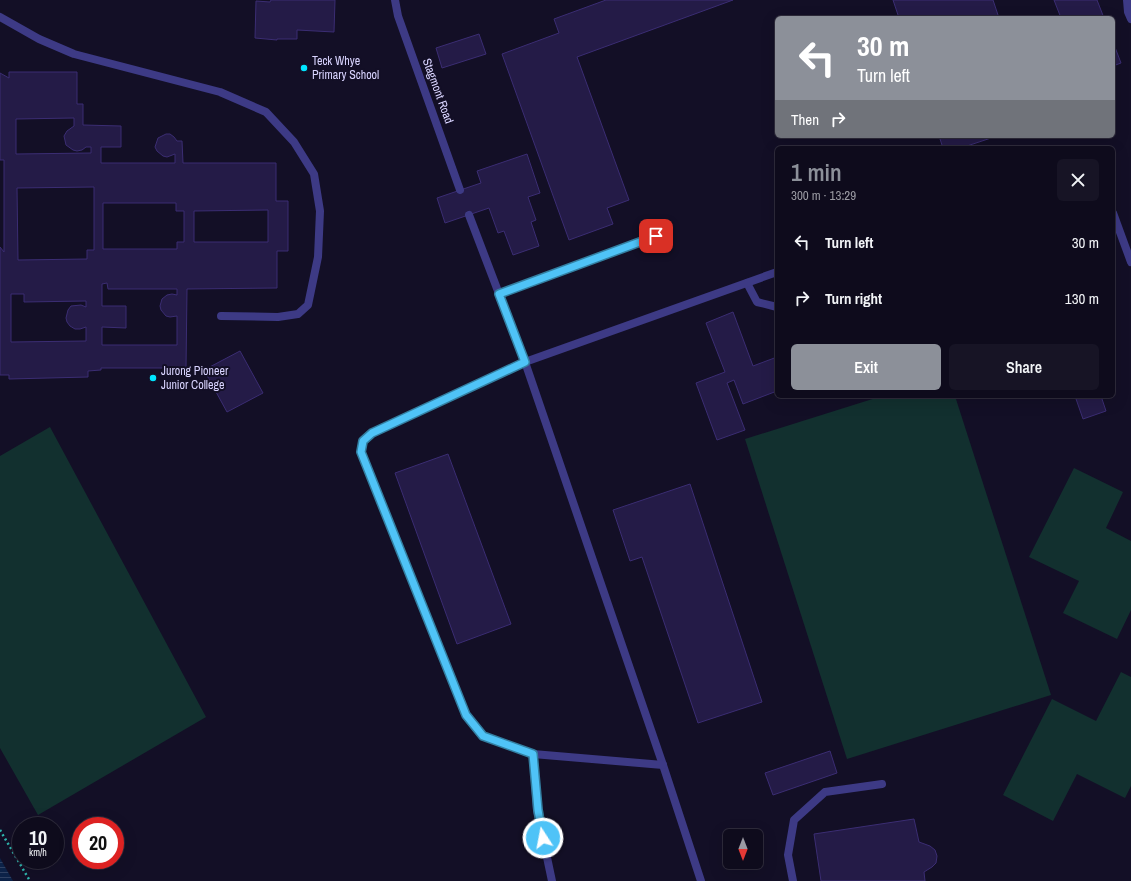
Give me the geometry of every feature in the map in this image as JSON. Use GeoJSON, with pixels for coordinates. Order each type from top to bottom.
{"type":"FeatureCollection","features":[{"type":"Feature","properties":{"kind":"lane","name":"Stagmont Road"},"geometry":{"type":"LineString","coordinates":[[395,0],[398,16],[460,190]]}},
{"type":"Feature","properties":{"kind":"lane"},"geometry":{"type":"LineString","coordinates":[[1127,0],[1128,12],[1131,19]]}},
{"type":"Feature","properties":{"kind":"lane"},"geometry":{"type":"LineString","coordinates":[[0,17],[39,39],[74,54],[220,92],[266,112],[294,142],[314,174],[320,212],[318,257],[308,305],[298,314],[278,317],[221,316]]}},
{"type":"Feature","properties":{"kind":"lane"},"geometry":{"type":"LineString","coordinates":[[468,215],[525,362],[663,765],[701,881]]}},
{"type":"Feature","properties":{"kind":"lane"},"geometry":{"type":"LineString","coordinates":[[1115,218],[1131,262]]}},
{"type":"Feature","properties":{"kind":"lane"},"geometry":{"type":"LineString","coordinates":[[499,294],[656,236]]}},
{"type":"Feature","properties":{"kind":"lane"},"geometry":{"type":"LineString","coordinates":[[663,765],[533,754],[483,736],[466,715],[361,452],[363,441],[372,433],[525,362],[775,273]]}},
{"type":"Feature","properties":{"kind":"lane"},"geometry":{"type":"LineString","coordinates":[[747,283],[757,302],[775,306]]}},
{"type":"Feature","properties":{"kind":"lane"},"geometry":{"type":"LineString","coordinates":[[533,754],[538,810],[552,881]]}},
{"type":"Feature","properties":{"kind":"lane"},"geometry":{"type":"LineString","coordinates":[[793,881],[788,855],[794,820],[825,792],[882,784]]}},
{"type":"Feature","properties":{"kind":"path"},"geometry":{"type":"LineString","coordinates":[[0,830],[30,881]]}},
{"type":"Feature","properties":{"kind":"green space"},"geometry":{"type":"Polygon","coordinates":[[[876,398],[956,398],[1051,695],[847,759],[745,439],[876,398]]]}},
{"type":"Feature","properties":{"kind":"green space"},"geometry":{"type":"Polygon","coordinates":[[[50,427],[206,717],[38,815],[0,748],[0,456],[50,427]]]}},
{"type":"Feature","properties":{"kind":"green space"},"geometry":{"type":"Polygon","coordinates":[[[1074,468],[1123,492],[1106,528],[1131,541],[1131,610],[1117,639],[1063,613],[1079,581],[1029,557],[1074,468]]]}},
{"type":"Feature","properties":{"kind":"green space"},"geometry":{"type":"Polygon","coordinates":[[[1121,672],[1131,677],[1131,786],[1125,798],[1077,774],[1053,821],[1003,795],[1052,699],[1096,721],[1121,672]]]}},
{"type":"Feature","properties":{"kind":"water"},"geometry":{"type":"Polygon","coordinates":[[[0,858],[13,881],[0,881],[0,858]]]}},
{"type":"Feature","properties":{"kind":"building"},"geometry":{"type":"Polygon","coordinates":[[[271,0],[335,0],[334,32],[297,30],[297,39],[277,40],[255,38],[256,1],[270,2],[271,0]]]}},
{"type":"Feature","properties":{"kind":"building"},"geometry":{"type":"Polygon","coordinates":[[[606,0],[733,0],[577,57],[629,200],[607,208],[613,224],[569,240],[502,54],[559,33],[554,19],[606,0]]]}},
{"type":"Feature","properties":{"kind":"building"},"geometry":{"type":"Polygon","coordinates":[[[893,0],[993,0],[998,16],[898,16],[893,0]]]}},
{"type":"Feature","properties":{"kind":"building"},"geometry":{"type":"Polygon","coordinates":[[[1054,0],[1097,0],[1103,16],[1060,16],[1054,0]]]}},
{"type":"Feature","properties":{"kind":"building"},"geometry":{"type":"Polygon","coordinates":[[[479,34],[486,54],[442,68],[436,48],[479,34]]]}},
{"type":"Feature","properties":{"kind":"building"},"geometry":{"type":"Polygon","coordinates":[[[1115,47],[1121,63],[1115,65],[1115,47]]]}},
{"type":"Feature","properties":{"kind":"building"},"geometry":{"type":"Polygon","coordinates":[[[9,72],[77,72],[77,104],[83,104],[83,125],[121,126],[121,147],[101,147],[101,163],[175,163],[175,154],[167,157],[163,156],[155,147],[158,138],[166,134],[170,134],[177,141],[182,141],[183,163],[276,163],[276,201],[288,201],[288,251],[277,251],[277,288],[187,289],[186,368],[101,368],[101,370],[88,371],[88,377],[9,379],[9,375],[0,375],[0,247],[4,252],[4,160],[0,160],[0,73],[9,78],[9,72]],[[74,118],[16,119],[16,154],[91,153],[91,147],[86,147],[77,151],[66,145],[64,136],[67,131],[74,126],[74,118]],[[94,187],[17,188],[18,260],[87,259],[87,250],[94,250],[94,187]],[[103,203],[103,249],[177,249],[177,242],[184,242],[184,211],[176,211],[176,203],[103,203]],[[268,210],[194,211],[194,242],[268,242],[268,210]],[[107,283],[102,284],[102,306],[126,306],[126,328],[102,327],[102,345],[177,345],[177,316],[166,316],[161,310],[160,306],[162,299],[167,295],[177,295],[177,289],[108,289],[107,283]],[[11,294],[11,342],[86,341],[86,327],[75,329],[70,326],[66,318],[68,310],[71,306],[81,305],[86,307],[86,301],[24,302],[24,294],[11,294]]]}},
{"type":"Feature","properties":{"kind":"building"},"geometry":{"type":"Polygon","coordinates":[[[940,138],[991,138],[967,146],[942,146],[940,138]]]}},
{"type":"Feature","properties":{"kind":"building"},"geometry":{"type":"Polygon","coordinates":[[[527,154],[540,193],[528,197],[536,220],[531,222],[539,246],[513,255],[504,231],[498,233],[489,208],[445,223],[437,198],[481,183],[477,171],[527,154]]]}},
{"type":"Feature","properties":{"kind":"building"},"geometry":{"type":"Polygon","coordinates":[[[733,312],[753,366],[775,358],[775,392],[743,404],[734,380],[727,383],[745,430],[717,440],[696,383],[725,372],[706,323],[733,312]]]}},
{"type":"Feature","properties":{"kind":"building"},"geometry":{"type":"Polygon","coordinates":[[[240,351],[263,393],[227,412],[204,370],[240,351]]]}},
{"type":"Feature","properties":{"kind":"building"},"geometry":{"type":"Polygon","coordinates":[[[1076,398],[1102,398],[1106,411],[1083,419],[1076,398]]]}},
{"type":"Feature","properties":{"kind":"building"},"geometry":{"type":"Polygon","coordinates":[[[448,454],[511,624],[457,644],[395,473],[448,454]]]}},
{"type":"Feature","properties":{"kind":"building"},"geometry":{"type":"Polygon","coordinates":[[[690,484],[762,702],[698,723],[642,557],[630,561],[613,510],[690,484]]]}},
{"type":"Feature","properties":{"kind":"building"},"geometry":{"type":"Polygon","coordinates":[[[830,751],[837,773],[773,795],[765,773],[830,751]]]}},
{"type":"Feature","properties":{"kind":"building"},"geometry":{"type":"Polygon","coordinates":[[[914,819],[919,842],[930,846],[935,850],[937,856],[936,863],[924,872],[925,881],[821,881],[814,834],[914,819]]]}},
{"type":"Feature","properties":{"kind":"place","name":"Teck Whye Primary School"},"geometry":{"type":"Point","coordinates":[304,68]}},
{"type":"Feature","properties":{"kind":"place","name":"Jurong Pioneer Junior College"},"geometry":{"type":"Point","coordinates":[153,378]}},
{"type":"Feature","properties":{"kind":"route"},"geometry":{"type":"LineString","coordinates":[[543,838],[538,810],[533,754],[483,736],[466,715],[361,452],[363,441],[372,433],[525,362],[499,294],[656,236]]}}]}
